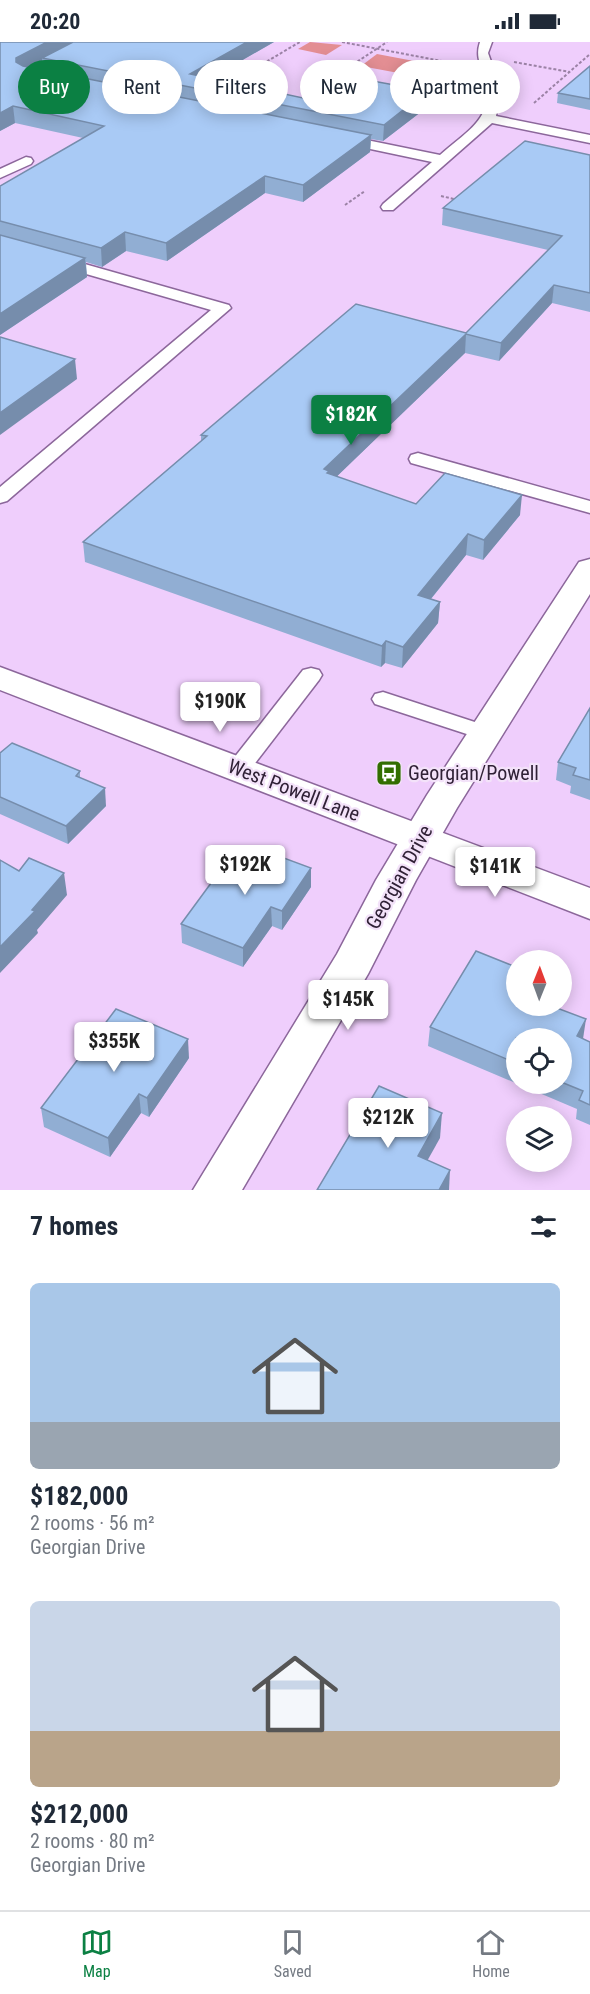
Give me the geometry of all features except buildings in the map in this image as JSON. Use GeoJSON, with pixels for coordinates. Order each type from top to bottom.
{"type":"FeatureCollection","features":[{"type":"Feature","properties":{"kind":"street","name":"Georgian Drive"},"geometry":{"type":"LineString","coordinates":[[217,1190],[353,963],[420,838],[590,569]]}},
{"type":"Feature","properties":{"kind":"street","name":"West Powell Lane"},"geometry":{"type":"LineString","coordinates":[[0,678],[590,904]]}},
{"type":"Feature","properties":{"kind":"lane"},"geometry":{"type":"LineString","coordinates":[[56,60],[92,42]]}},
{"type":"Feature","properties":{"kind":"lane"},"geometry":{"type":"LineString","coordinates":[[388,207],[489,119],[495,90],[482,53],[486,42]]}},
{"type":"Feature","properties":{"kind":"lane"},"geometry":{"type":"LineString","coordinates":[[489,119],[590,139]]}},
{"type":"Feature","properties":{"kind":"lane"},"geometry":{"type":"LineString","coordinates":[[328,136],[444,160]]}},
{"type":"Feature","properties":{"kind":"lane"},"geometry":{"type":"LineString","coordinates":[[0,174],[26,161]]}},
{"type":"Feature","properties":{"kind":"lane"},"geometry":{"type":"LineString","coordinates":[[0,496],[223,308],[44,257]]}},
{"type":"Feature","properties":{"kind":"lane"},"geometry":{"type":"LineString","coordinates":[[418,459],[590,507]]}},
{"type":"Feature","properties":{"kind":"lane"},"geometry":{"type":"LineString","coordinates":[[238,769],[311,675]]}},
{"type":"Feature","properties":{"kind":"lane"},"geometry":{"type":"LineString","coordinates":[[383,699],[485,733]]}},
{"type":"Feature","properties":{"kind":"path"},"geometry":{"type":"LineString","coordinates":[[270,60],[300,42]]}},
{"type":"Feature","properties":{"kind":"path"},"geometry":{"type":"LineString","coordinates":[[342,42],[436,60]]}},
{"type":"Feature","properties":{"kind":"path"},"geometry":{"type":"LineString","coordinates":[[299,100],[387,42]]}},
{"type":"Feature","properties":{"kind":"path"},"geometry":{"type":"LineString","coordinates":[[531,105],[590,54]]}},
{"type":"Feature","properties":{"kind":"path"},"geometry":{"type":"LineString","coordinates":[[520,63],[570,72]]}},
{"type":"Feature","properties":{"kind":"path"},"geometry":{"type":"LineString","coordinates":[[345,205],[372,185]]}},
{"type":"Feature","properties":{"kind":"path"},"geometry":{"type":"LineString","coordinates":[[441,196],[462,201]]}},
{"type":"Feature","properties":{"kind":"shaded area"},"geometry":{"type":"Polygon","coordinates":[[[310,42],[342,45],[326,55],[298,49],[310,42]]]}},
{"type":"Feature","properties":{"kind":"shaded area"},"geometry":{"type":"Polygon","coordinates":[[[377,54],[409,60],[390,60],[390,71],[378,69],[378,60],[369,60],[377,54]]]}},
{"type":"Feature","properties":{"kind":"place","name":"Georgian/Powell"},"geometry":{"type":"Point","coordinates":[389,773]}}]}
